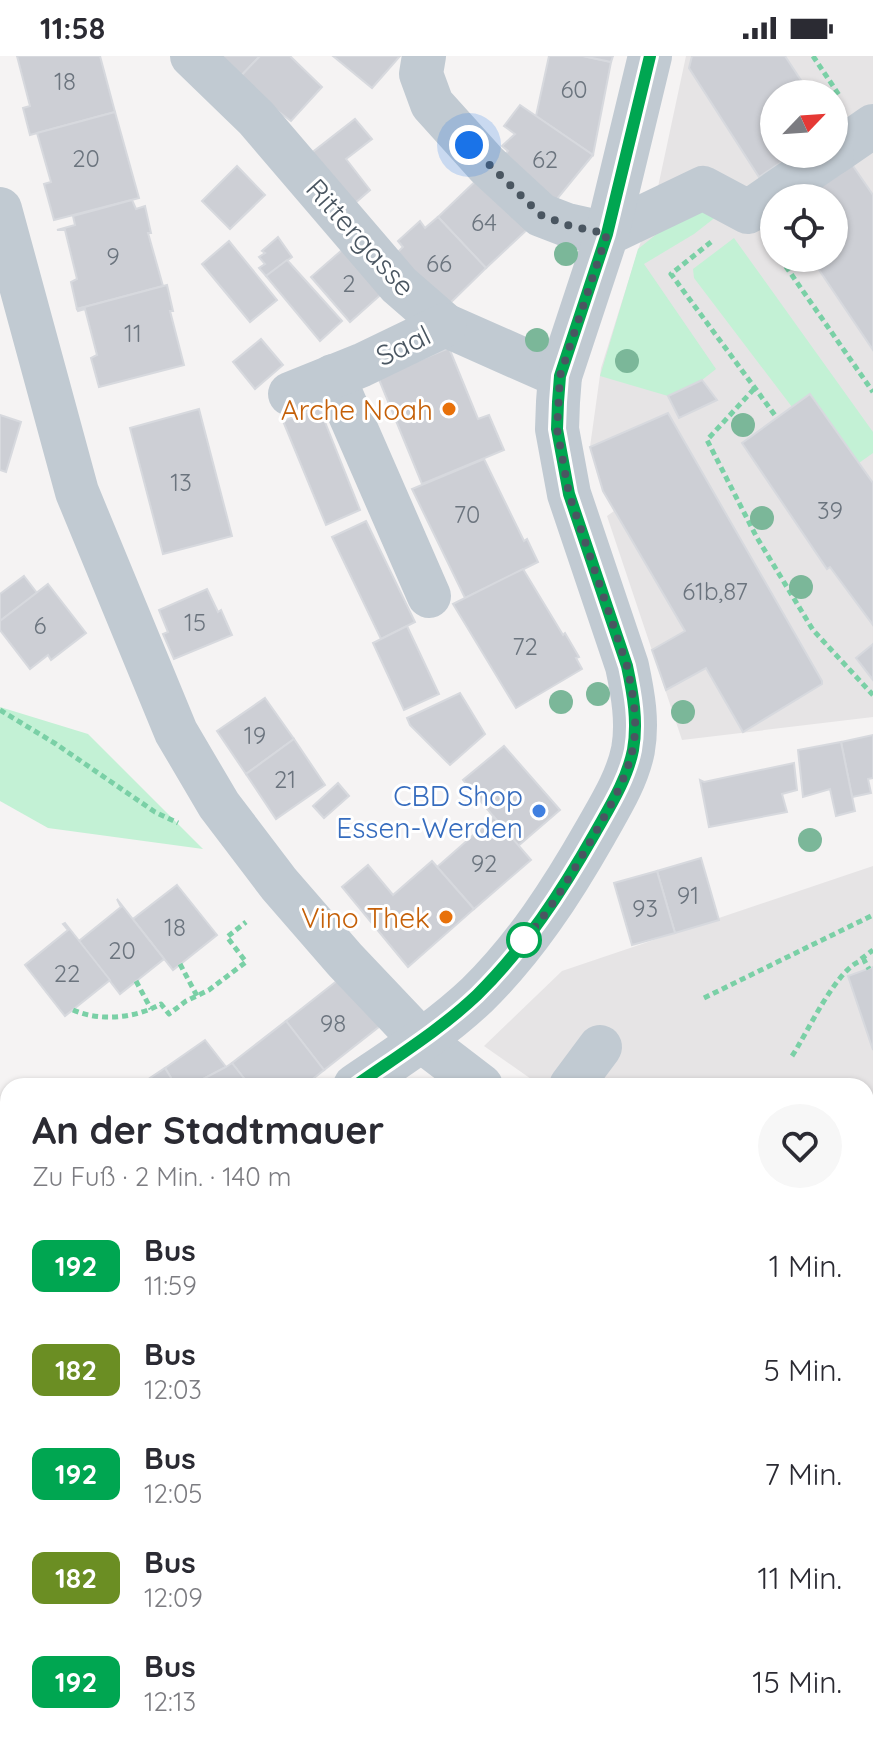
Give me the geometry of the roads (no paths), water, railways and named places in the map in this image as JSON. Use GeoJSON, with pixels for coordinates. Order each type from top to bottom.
{"type":"FeatureCollection","features":[{"type":"Feature","properties":{"kind":"street","name":"Rittergasse"},"geometry":{"type":"LineString","coordinates":[[192,56],[256,118],[399,285],[445,325],[560,376]]}},
{"type":"Feature","properties":{"kind":"street"},"geometry":{"type":"LineString","coordinates":[[424,56],[421,74],[432,104],[487,165],[541,215],[567,225],[607,234],[703,188],[748,212],[811,168]]}},
{"type":"Feature","properties":{"kind":"street"},"geometry":{"type":"LineString","coordinates":[[366,1078],[421,1040],[477,994],[544,917],[615,798],[632,752],[634,705],[627,666],[569,494],[557,429],[560,376],[607,234],[650,56]]}},
{"type":"Feature","properties":{"kind":"street"},"geometry":{"type":"LineString","coordinates":[[848,143],[873,126]]}},
{"type":"Feature","properties":{"kind":"street"},"geometry":{"type":"LineString","coordinates":[[0,209],[77,492],[176,732],[219,805],[279,884],[421,1040],[471,1078]]}},
{"type":"Feature","properties":{"kind":"street","name":"Saal"},"geometry":{"type":"LineString","coordinates":[[290,394],[445,325]]}},
{"type":"Feature","properties":{"kind":"street"},"geometry":{"type":"LineString","coordinates":[[347,370],[429,596]]}},
{"type":"Feature","properties":{"kind":"street"},"geometry":{"type":"LineString","coordinates":[[577,1078],[600,1047]]}},
{"type":"Feature","properties":{"kind":"place","name":"Arche Noah"},"geometry":{"type":"Point","coordinates":[449,409]}},
{"type":"Feature","properties":{"kind":"place","name":"CBD Shop Essen-Werden"},"geometry":{"type":"Point","coordinates":[539,811]}},
{"type":"Feature","properties":{"kind":"place","name":"Vino Thek"},"geometry":{"type":"Point","coordinates":[446,917]}}]}
